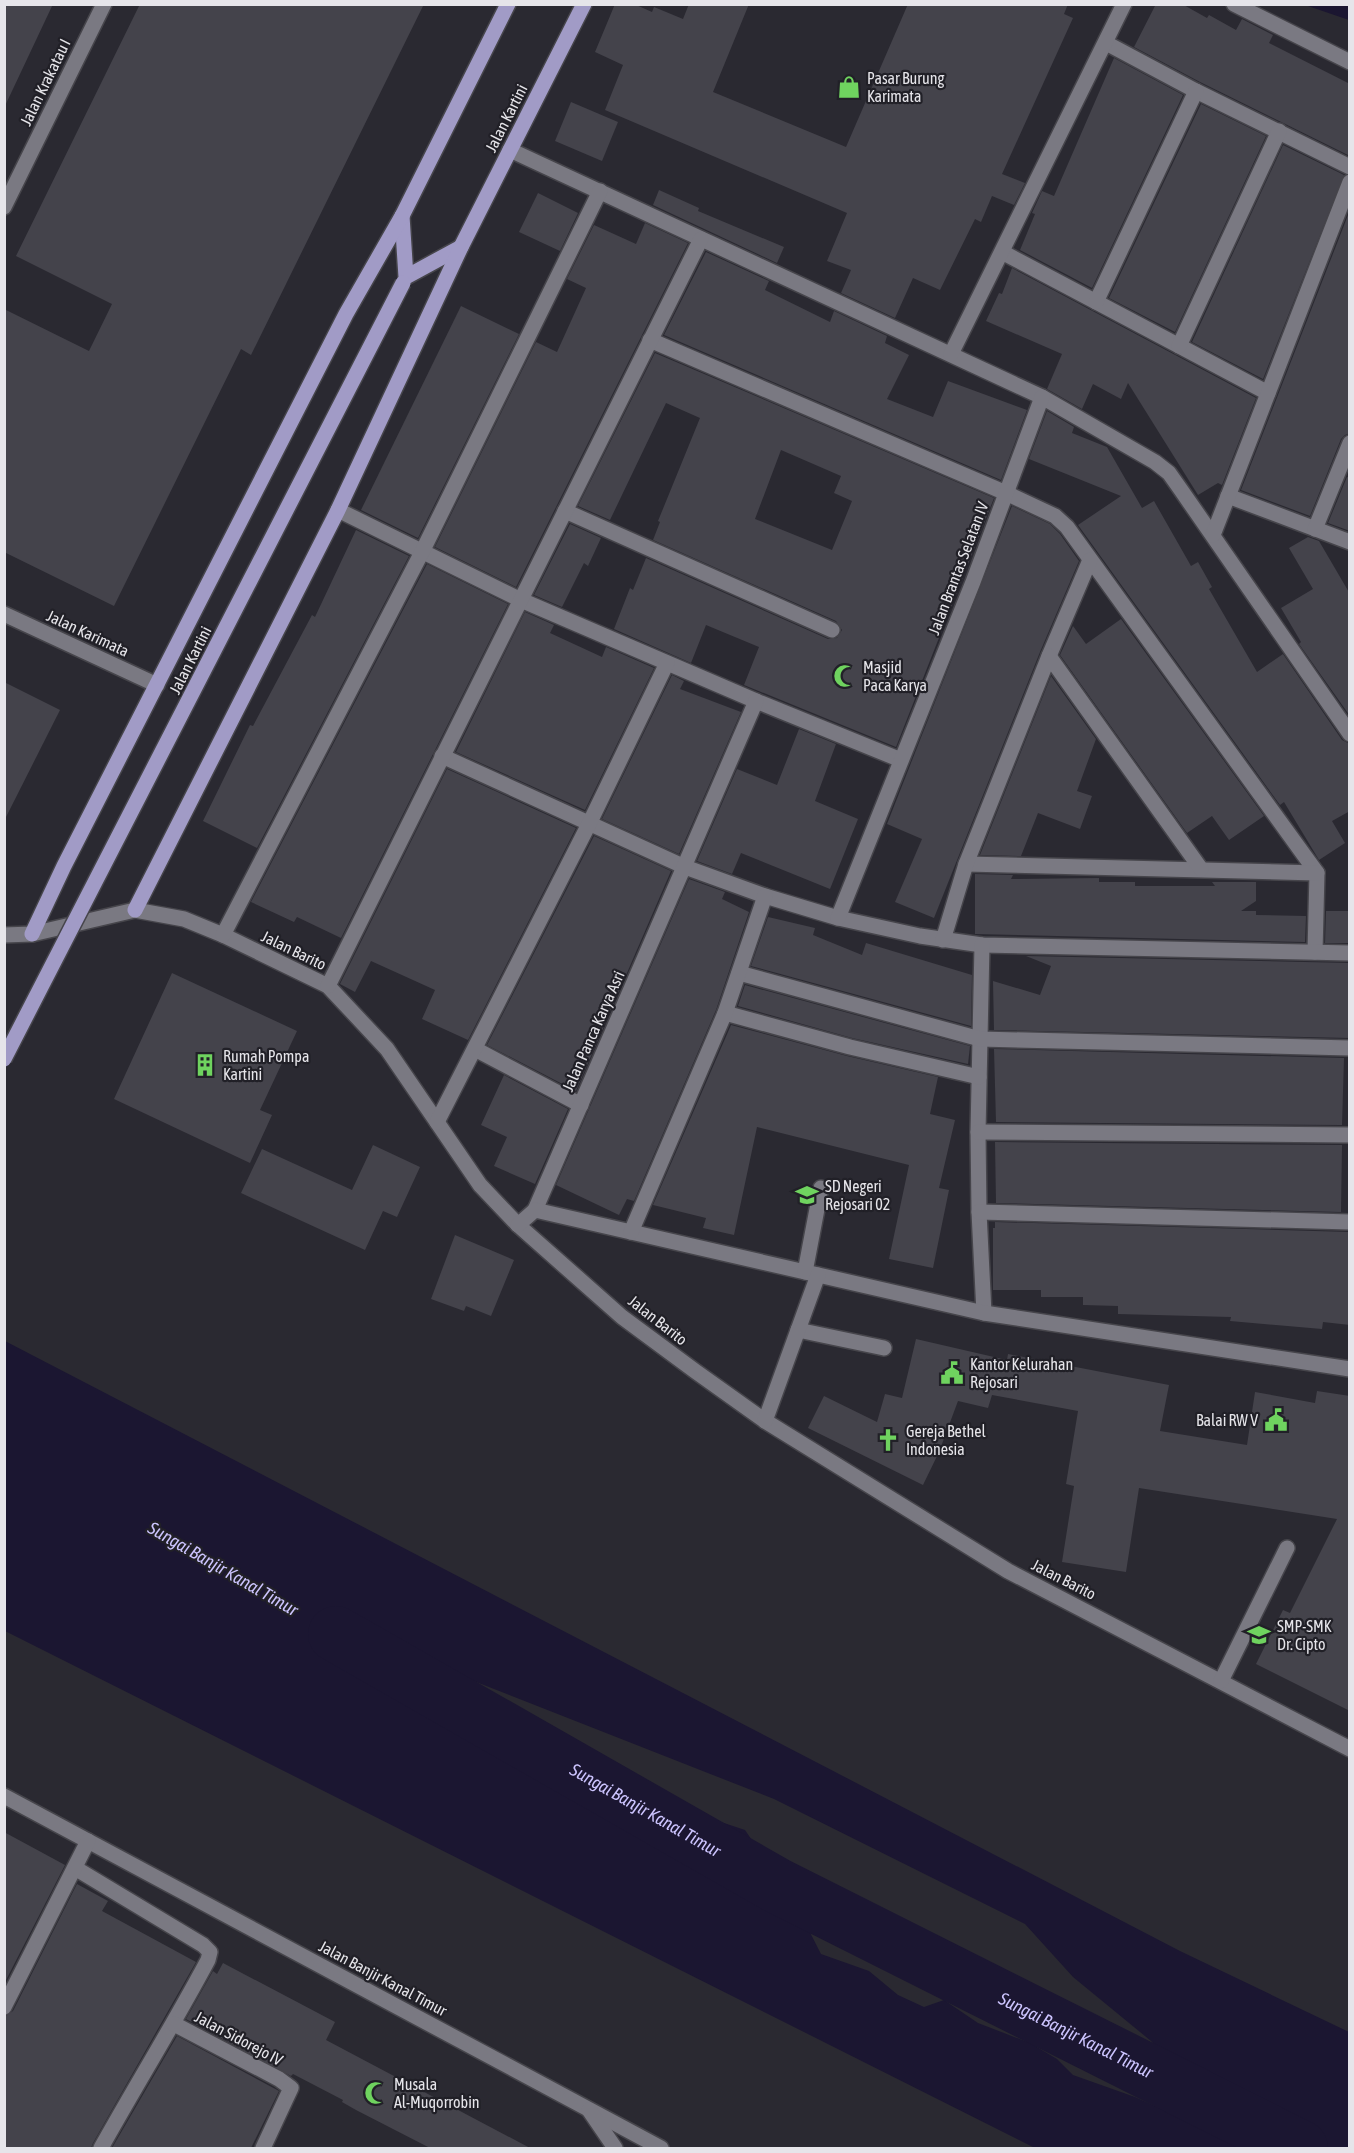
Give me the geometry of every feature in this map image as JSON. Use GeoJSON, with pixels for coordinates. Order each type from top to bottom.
{"type":"FeatureCollection","features":[{"type":"Feature","properties":{"kind":"main road","name":"Jalan Kartini"},"geometry":{"type":"LineString","coordinates":[[32,934],[64,866],[346,314],[402,216],[508,4]]}},
{"type":"Feature","properties":{"kind":"main road","name":"Jalan Kartini"},"geometry":{"type":"LineString","coordinates":[[135,910],[338,510],[461,247],[584,4]]}},
{"type":"Feature","properties":{"kind":"main road"},"geometry":{"type":"LineString","coordinates":[[402,216],[404,280],[461,247]]}},
{"type":"Feature","properties":{"kind":"main road","name":"Jalan Kartini"},"geometry":{"type":"LineString","coordinates":[[4,1059],[404,280]]}},
{"type":"Feature","properties":{"kind":"street","name":"Jalan Krakatau I"},"geometry":{"type":"LineString","coordinates":[[4,207],[104,4]]}},
{"type":"Feature","properties":{"kind":"street"},"geometry":{"type":"LineString","coordinates":[[951,354],[1124,4]]}},
{"type":"Feature","properties":{"kind":"street"},"geometry":{"type":"LineString","coordinates":[[1234,4],[1350,62]]}},
{"type":"Feature","properties":{"kind":"street"},"geometry":{"type":"LineString","coordinates":[[1106,43],[1350,167]]}},
{"type":"Feature","properties":{"kind":"street"},"geometry":{"type":"LineString","coordinates":[[1096,302],[1196,90]]}},
{"type":"Feature","properties":{"kind":"street"},"geometry":{"type":"LineString","coordinates":[[1179,346],[1279,131]]}},
{"type":"Feature","properties":{"kind":"street"},"geometry":{"type":"LineString","coordinates":[[510,150],[1042,397],[1155,462],[1169,473],[1350,734]]}},
{"type":"Feature","properties":{"kind":"street"},"geometry":{"type":"LineString","coordinates":[[1213,535],[1350,182]]}},
{"type":"Feature","properties":{"kind":"street"},"geometry":{"type":"LineString","coordinates":[[223,935],[422,552],[600,192]]}},
{"type":"Feature","properties":{"kind":"street"},"geometry":{"type":"LineString","coordinates":[[328,986],[701,238]]}},
{"type":"Feature","properties":{"kind":"street"},"geometry":{"type":"LineString","coordinates":[[1002,252],[1268,393]]}},
{"type":"Feature","properties":{"kind":"street"},"geometry":{"type":"LineString","coordinates":[[651,340],[1055,516],[1076,538],[1090,561],[1317,873],[1315,952]]}},
{"type":"Feature","properties":{"kind":"street","name":"Jalan Brantas Selatan IV"},"geometry":{"type":"LineString","coordinates":[[838,918],[1042,397]]}},
{"type":"Feature","properties":{"kind":"street"},"geometry":{"type":"LineString","coordinates":[[1315,529],[1349,448]]}},
{"type":"Feature","properties":{"kind":"street"},"geometry":{"type":"LineString","coordinates":[[1228,496],[1350,542]]}},
{"type":"Feature","properties":{"kind":"street"},"geometry":{"type":"LineString","coordinates":[[338,510],[521,600],[756,701],[901,760]]}},
{"type":"Feature","properties":{"kind":"street"},"geometry":{"type":"LineString","coordinates":[[565,511],[832,630]]}},
{"type":"Feature","properties":{"kind":"street"},"geometry":{"type":"LineString","coordinates":[[943,940],[966,864],[1049,656],[1090,561]]}},
{"type":"Feature","properties":{"kind":"street","name":"Jalan Karimata"},"geometry":{"type":"LineString","coordinates":[[4,614],[157,685]]}},
{"type":"Feature","properties":{"kind":"street"},"geometry":{"type":"LineString","coordinates":[[1049,656],[1201,869]]}},
{"type":"Feature","properties":{"kind":"street"},"geometry":{"type":"LineString","coordinates":[[437,1122],[590,822],[667,663]]}},
{"type":"Feature","properties":{"kind":"street","name":"Jalan Panca Karya Asri"},"geometry":{"type":"LineString","coordinates":[[535,1210],[756,701]]}},
{"type":"Feature","properties":{"kind":"street"},"geometry":{"type":"LineString","coordinates":[[442,756],[685,867],[765,896],[838,918],[943,940],[982,945],[1350,953]]}},
{"type":"Feature","properties":{"kind":"street"},"geometry":{"type":"LineString","coordinates":[[966,864],[1317,873]]}},
{"type":"Feature","properties":{"kind":"street"},"geometry":{"type":"LineString","coordinates":[[631,1232],[725,1013],[765,896]]}},
{"type":"Feature","properties":{"kind":"street","name":"Jalan Barito"},"geometry":{"type":"LineString","coordinates":[[4,934],[32,934],[135,910],[184,920],[223,935],[328,986],[387,1049],[480,1185],[518,1224],[622,1317],[765,1421],[1008,1571],[1350,1749]]}},
{"type":"Feature","properties":{"kind":"street"},"geometry":{"type":"LineString","coordinates":[[982,945],[978,1132],[984,1313]]}},
{"type":"Feature","properties":{"kind":"street"},"geometry":{"type":"LineString","coordinates":[[739,973],[980,1039],[1350,1048]]}},
{"type":"Feature","properties":{"kind":"street"},"geometry":{"type":"LineString","coordinates":[[725,1013],[850,1047],[979,1077]]}},
{"type":"Feature","properties":{"kind":"street"},"geometry":{"type":"LineString","coordinates":[[475,1049],[581,1105]]}},
{"type":"Feature","properties":{"kind":"street"},"geometry":{"type":"LineString","coordinates":[[978,1132],[1350,1135]]}},
{"type":"Feature","properties":{"kind":"street"},"geometry":{"type":"LineString","coordinates":[[765,1421],[798,1330],[811,1274],[821,1188]]}},
{"type":"Feature","properties":{"kind":"street"},"geometry":{"type":"LineString","coordinates":[[518,1224],[535,1210],[984,1313],[1350,1369]]}},
{"type":"Feature","properties":{"kind":"street"},"geometry":{"type":"LineString","coordinates":[[979,1212],[1350,1222]]}},
{"type":"Feature","properties":{"kind":"street"},"geometry":{"type":"LineString","coordinates":[[798,1330],[884,1348]]}},
{"type":"Feature","properties":{"kind":"street"},"geometry":{"type":"LineString","coordinates":[[1221,1681],[1287,1548]]}},
{"type":"Feature","properties":{"kind":"street","name":"Jalan Banjir Kanal Timur"},"geometry":{"type":"LineString","coordinates":[[4,1796],[661,2148]]}},
{"type":"Feature","properties":{"kind":"street"},"geometry":{"type":"LineString","coordinates":[[4,2007],[88,1841]]}},
{"type":"Feature","properties":{"kind":"street","name":"Jalan Sidorejo IV"},"geometry":{"type":"LineString","coordinates":[[75,1868],[203,1945],[210,1952],[174,2024],[101,2148]]}},
{"type":"Feature","properties":{"kind":"street","name":"Jalan Sidorejo IV"},"geometry":{"type":"LineString","coordinates":[[174,2024],[279,2079],[291,2088],[263,2148]]}},
{"type":"Feature","properties":{"kind":"street"},"geometry":{"type":"LineString","coordinates":[[588,2108],[615,2148]]}},
{"type":"Feature","properties":{"kind":"water"},"geometry":{"type":"Polygon","coordinates":[[[1305,5],[1349,5],[1349,20],[1305,5]]]}},
{"type":"Feature","properties":{"kind":"water"},"geometry":{"type":"Polygon","coordinates":[[[5,1341],[1180,1951],[1349,2032],[1349,2148],[1035,2148],[5,1631],[5,1341]],[[392,1649],[410,1688],[486,1708],[532,1734],[571,1782],[597,1795],[694,1813],[745,1830],[796,1905],[821,1954],[869,1971],[898,1995],[924,2007],[944,2000],[978,2023],[1030,2043],[1057,2059],[1073,2075],[1135,2097],[1190,2122],[1213,2125],[1259,2147],[1276,2138],[1237,2121],[1199,2093],[1151,2041],[1073,1977],[1025,1924],[774,1799],[392,1649]]]}},
{"type":"Feature","properties":{"kind":"building"},"geometry":{"type":"Polygon","coordinates":[[[4,4],[53,4],[4,108],[4,4]]]}},
{"type":"Feature","properties":{"kind":"building"},"geometry":{"type":"Polygon","coordinates":[[[140,4],[424,4],[251,355],[241,349],[114,606],[4,552],[4,309],[89,351],[112,304],[16,256],[140,4]]]}},
{"type":"Feature","properties":{"kind":"building","name":"Pasar Burung Karimata"},"geometry":{"type":"Polygon","coordinates":[[[615,4],[634,4],[652,12],[654,7],[683,19],[689,4],[749,4],[713,92],[846,147],[908,4],[1068,4],[1064,14],[1073,18],[1002,174],[1025,183],[1014,205],[992,196],[981,222],[975,219],[940,290],[913,278],[895,318],[841,293],[851,270],[827,261],[847,213],[605,110],[623,65],[595,52],[615,4]]]}},
{"type":"Feature","properties":{"kind":"building"},"geometry":{"type":"Polygon","coordinates":[[[1156,4],[1182,4],[1207,18],[1209,15],[1236,30],[1242,19],[1273,35],[1269,43],[1350,84],[1350,156],[1134,47],[1156,4]]]}},
{"type":"Feature","properties":{"kind":"building"},"geometry":{"type":"Polygon","coordinates":[[[1114,58],[1183,95],[1092,288],[1020,250],[1042,191],[1054,196],[1114,58]]]}},
{"type":"Feature","properties":{"kind":"building"},"geometry":{"type":"Polygon","coordinates":[[[571,102],[618,122],[602,161],[555,141],[571,102]]]}},
{"type":"Feature","properties":{"kind":"building"},"geometry":{"type":"Polygon","coordinates":[[[1201,104],[1266,136],[1175,332],[1109,298],[1201,104]]]}},
{"type":"Feature","properties":{"kind":"building"},"geometry":{"type":"Polygon","coordinates":[[[1283,145],[1344,175],[1263,379],[1192,342],[1283,145]]]}},
{"type":"Feature","properties":{"kind":"building"},"geometry":{"type":"Polygon","coordinates":[[[659,190],[699,208],[698,211],[784,247],[777,263],[653,205],[659,190]]]}},
{"type":"Feature","properties":{"kind":"building"},"geometry":{"type":"Polygon","coordinates":[[[538,193],[578,213],[560,251],[519,232],[538,193]]]}},
{"type":"Feature","properties":{"kind":"building"},"geometry":{"type":"Polygon","coordinates":[[[1350,210],[1350,433],[1341,439],[1310,516],[1241,490],[1350,210]]]}},
{"type":"Feature","properties":{"kind":"building"},"geometry":{"type":"Polygon","coordinates":[[[645,223],[688,243],[516,587],[435,547],[536,342],[557,352],[586,288],[567,279],[594,225],[636,244],[645,223]]]}},
{"type":"Feature","properties":{"kind":"building"},"geometry":{"type":"Polygon","coordinates":[[[706,252],[769,281],[765,290],[830,322],[834,311],[887,336],[885,343],[909,355],[887,399],[933,417],[948,381],[1027,410],[1001,480],[664,335],[706,252]]]}},
{"type":"Feature","properties":{"kind":"building"},"geometry":{"type":"Polygon","coordinates":[[[1012,268],[1256,398],[1222,485],[1218,483],[1198,495],[1128,383],[1121,399],[1093,384],[1082,409],[1047,389],[1062,354],[986,321],[999,293],[1002,294],[1012,268]]]}},
{"type":"Feature","properties":{"kind":"building"},"geometry":{"type":"Polygon","coordinates":[[[461,306],[519,334],[418,538],[361,510],[461,306]]]}},
{"type":"Feature","properties":{"kind":"building"},"geometry":{"type":"Polygon","coordinates":[[[655,353],[994,498],[896,747],[744,685],[759,647],[706,625],[691,663],[614,629],[630,588],[633,590],[646,558],[828,639],[837,638],[842,630],[836,621],[653,540],[660,522],[658,521],[700,418],[666,403],[610,520],[578,506],[655,353]],[[781,450],[755,519],[832,550],[852,501],[834,493],[841,476],[781,450]]]}},
{"type":"Feature","properties":{"kind":"building"},"geometry":{"type":"Polygon","coordinates":[[[1047,411],[1074,427],[1072,433],[1107,447],[1142,508],[1154,501],[1191,566],[1198,562],[1212,587],[1209,589],[1257,672],[1283,654],[1342,740],[1350,744],[1350,811],[1332,821],[1345,843],[1319,860],[1284,802],[1280,805],[1078,525],[1121,496],[1029,459],[1047,411]]]}},
{"type":"Feature","properties":{"kind":"building"},"geometry":{"type":"Polygon","coordinates":[[[1347,477],[1350,478],[1350,531],[1328,523],[1347,477]]]}},
{"type":"Feature","properties":{"kind":"building"},"geometry":{"type":"Polygon","coordinates":[[[1012,506],[1050,524],[1079,561],[1040,652],[934,918],[895,902],[922,839],[887,824],[1012,506]]]}},
{"type":"Feature","properties":{"kind":"building"},"geometry":{"type":"Polygon","coordinates":[[[570,524],[601,538],[588,566],[584,563],[562,607],[534,595],[570,524]]]}},
{"type":"Feature","properties":{"kind":"building"},"geometry":{"type":"Polygon","coordinates":[[[356,530],[409,556],[257,848],[203,821],[250,725],[253,726],[312,615],[315,617],[356,530]]]}},
{"type":"Feature","properties":{"kind":"building"},"geometry":{"type":"Polygon","coordinates":[[[1308,537],[1319,541],[1350,594],[1350,716],[1299,644],[1301,642],[1281,608],[1313,589],[1289,548],[1308,537]]]}},
{"type":"Feature","properties":{"kind":"building"},"geometry":{"type":"Polygon","coordinates":[[[427,564],[508,604],[341,938],[297,917],[294,922],[251,902],[427,564]]]}},
{"type":"Feature","properties":{"kind":"building"},"geometry":{"type":"Polygon","coordinates":[[[525,612],[554,625],[550,633],[602,657],[606,647],[654,668],[585,810],[456,752],[525,612]]]}},
{"type":"Feature","properties":{"kind":"building"},"geometry":{"type":"Polygon","coordinates":[[[1121,619],[1264,816],[1229,840],[1212,816],[1187,833],[1060,655],[1073,626],[1086,644],[1121,619]]]}},
{"type":"Feature","properties":{"kind":"building"},"geometry":{"type":"Polygon","coordinates":[[[672,675],[684,681],[680,689],[741,712],[679,854],[602,819],[672,675]]]}},
{"type":"Feature","properties":{"kind":"building"},"geometry":{"type":"Polygon","coordinates":[[[1051,676],[1096,739],[1077,791],[1092,796],[1080,829],[1038,813],[1021,856],[980,855],[1051,676]]]}},
{"type":"Feature","properties":{"kind":"building"},"geometry":{"type":"Polygon","coordinates":[[[4,682],[60,710],[4,821],[4,682]]]}},
{"type":"Feature","properties":{"kind":"building"},"geometry":{"type":"Polygon","coordinates":[[[799,729],[836,744],[815,801],[858,819],[830,889],[741,853],[732,874],[697,861],[737,769],[777,785],[799,729]]]}},
{"type":"Feature","properties":{"kind":"building"},"geometry":{"type":"Polygon","coordinates":[[[447,769],[576,828],[468,1040],[422,1019],[435,990],[371,961],[355,992],[340,984],[447,769]]]}},
{"type":"Feature","properties":{"kind":"building"},"geometry":{"type":"Polygon","coordinates":[[[594,836],[671,871],[576,1091],[487,1045],[594,836]]]}},
{"type":"Feature","properties":{"kind":"building"},"geometry":{"type":"Polygon","coordinates":[[[975,874],[1013,875],[1011,879],[1099,878],[1099,882],[1135,882],[1135,886],[1215,886],[1212,882],[1256,882],[1256,901],[1241,911],[1256,911],[1256,915],[1306,916],[1305,942],[975,934],[975,874]]]}},
{"type":"Feature","properties":{"kind":"building"},"geometry":{"type":"Polygon","coordinates":[[[689,879],[725,892],[722,899],[749,912],[716,1010],[634,1201],[627,1199],[619,1215],[556,1185],[689,879]]]}},
{"type":"Feature","properties":{"kind":"building"},"geometry":{"type":"Polygon","coordinates":[[[1326,911],[1350,911],[1350,943],[1325,943],[1326,911]]]}},
{"type":"Feature","properties":{"kind":"building"},"geometry":{"type":"Polygon","coordinates":[[[768,917],[815,928],[813,935],[862,955],[866,943],[972,975],[971,1026],[751,966],[768,917]]]}},
{"type":"Feature","properties":{"kind":"building"},"geometry":{"type":"Polygon","coordinates":[[[1026,956],[1350,963],[1350,1038],[994,1030],[993,981],[1040,995],[1051,966],[1026,956]]]}},
{"type":"Feature","properties":{"kind":"building","name":"Rumah Pompa Kartini"},"geometry":{"type":"Polygon","coordinates":[[[172,973],[297,1031],[260,1110],[272,1115],[250,1163],[114,1099],[172,973]]]}},
{"type":"Feature","properties":{"kind":"building"},"geometry":{"type":"Polygon","coordinates":[[[745,985],[970,1046],[968,1064],[852,1038],[738,1006],[745,985]]]}},
{"type":"Feature","properties":{"kind":"building"},"geometry":{"type":"Polygon","coordinates":[[[731,1025],[847,1056],[938,1077],[930,1114],[955,1120],[939,1188],[949,1190],[933,1268],[889,1259],[909,1165],[757,1127],[734,1235],[703,1228],[706,1218],[653,1205],[731,1025]]]}},
{"type":"Feature","properties":{"kind":"building"},"geometry":{"type":"Polygon","coordinates":[[[994,1049],[1344,1058],[1342,1125],[996,1122],[994,1049]]]}},
{"type":"Feature","properties":{"kind":"building"},"geometry":{"type":"Polygon","coordinates":[[[504,1075],[568,1109],[535,1184],[494,1166],[507,1137],[481,1125],[504,1075]]]}},
{"type":"Feature","properties":{"kind":"building"},"geometry":{"type":"Polygon","coordinates":[[[995,1142],[1342,1145],[1341,1212],[996,1203],[995,1142]]]}},
{"type":"Feature","properties":{"kind":"building"},"geometry":{"type":"Polygon","coordinates":[[[373,1145],[420,1167],[397,1217],[383,1211],[365,1250],[241,1193],[262,1149],[352,1190],[373,1145]]]}},
{"type":"Feature","properties":{"kind":"building"},"geometry":{"type":"Polygon","coordinates":[[[995,1222],[1350,1232],[1350,1325],[1323,1322],[1322,1329],[1230,1321],[1231,1317],[1118,1314],[1118,1306],[1083,1305],[1083,1297],[1041,1297],[1041,1290],[993,1290],[993,1228],[995,1228],[995,1222]]]}},
{"type":"Feature","properties":{"kind":"building"},"geometry":{"type":"Polygon","coordinates":[[[455,1235],[514,1260],[491,1316],[466,1306],[464,1311],[431,1299],[455,1235]]]}},
{"type":"Feature","properties":{"kind":"building"},"geometry":{"type":"Polygon","coordinates":[[[916,1339],[1007,1360],[1008,1354],[1169,1385],[1160,1431],[1247,1445],[1255,1392],[1315,1403],[1317,1391],[1350,1396],[1350,1711],[1256,1664],[1283,1610],[1290,1613],[1337,1519],[1139,1488],[1126,1572],[1062,1562],[1074,1486],[1066,1484],[1078,1411],[992,1395],[988,1408],[958,1401],[939,1452],[923,1485],[808,1428],[824,1396],[877,1422],[885,1394],[902,1398],[916,1339]]]}},
{"type":"Feature","properties":{"kind":"building"},"geometry":{"type":"Polygon","coordinates":[[[4,1832],[65,1865],[4,1984],[4,1832]]]}},
{"type":"Feature","properties":{"kind":"building"},"geometry":{"type":"Polygon","coordinates":[[[77,1884],[108,1901],[102,1911],[196,1962],[91,2148],[4,2148],[4,2017],[13,2011],[77,1884]]]}},
{"type":"Feature","properties":{"kind":"building"},"geometry":{"type":"Polygon","coordinates":[[[223,1963],[335,2022],[326,2040],[530,2148],[430,2148],[186,2019],[213,1971],[217,1974],[223,1963]]]}},
{"type":"Feature","properties":{"kind":"building"},"geometry":{"type":"Polygon","coordinates":[[[177,2036],[279,2091],[251,2148],[112,2148],[177,2036]]]}},
{"type":"Feature","properties":{"kind":"waterway","name":"Sungai Banjir Kanal Timur"},"geometry":{"type":"LineString","coordinates":[[336,1634],[778,1886],[1300,2148]]}},
{"type":"Feature","properties":{"kind":"place","name":"Pasar Burung Karimata"},"geometry":{"type":"Point","coordinates":[849,87]}},
{"type":"Feature","properties":{"kind":"place","name":"Masjid Paca Karya"},"geometry":{"type":"Point","coordinates":[845,676]}},
{"type":"Feature","properties":{"kind":"place","name":"Rumah Pompa Kartini"},"geometry":{"type":"Point","coordinates":[205,1065]}},
{"type":"Feature","properties":{"kind":"place","name":"SD Negeri Rejosari 02"},"geometry":{"type":"Point","coordinates":[807,1195]}},
{"type":"Feature","properties":{"kind":"place","name":"Kantor Kelurahan Rejosari"},"geometry":{"type":"Point","coordinates":[952,1373]}},
{"type":"Feature","properties":{"kind":"place","name":"Balai RW V"},"geometry":{"type":"Point","coordinates":[1276,1420]}},
{"type":"Feature","properties":{"kind":"place","name":"Gereja Bethel Indonesia"},"geometry":{"type":"Point","coordinates":[888,1440]}},
{"type":"Feature","properties":{"kind":"place","name":"SMP-SMK Dr. Cipto"},"geometry":{"type":"Point","coordinates":[1259,1635]}},
{"type":"Feature","properties":{"kind":"place","name":"Musala Al-Muqorrobin"},"geometry":{"type":"Point","coordinates":[376,2093]}}]}
